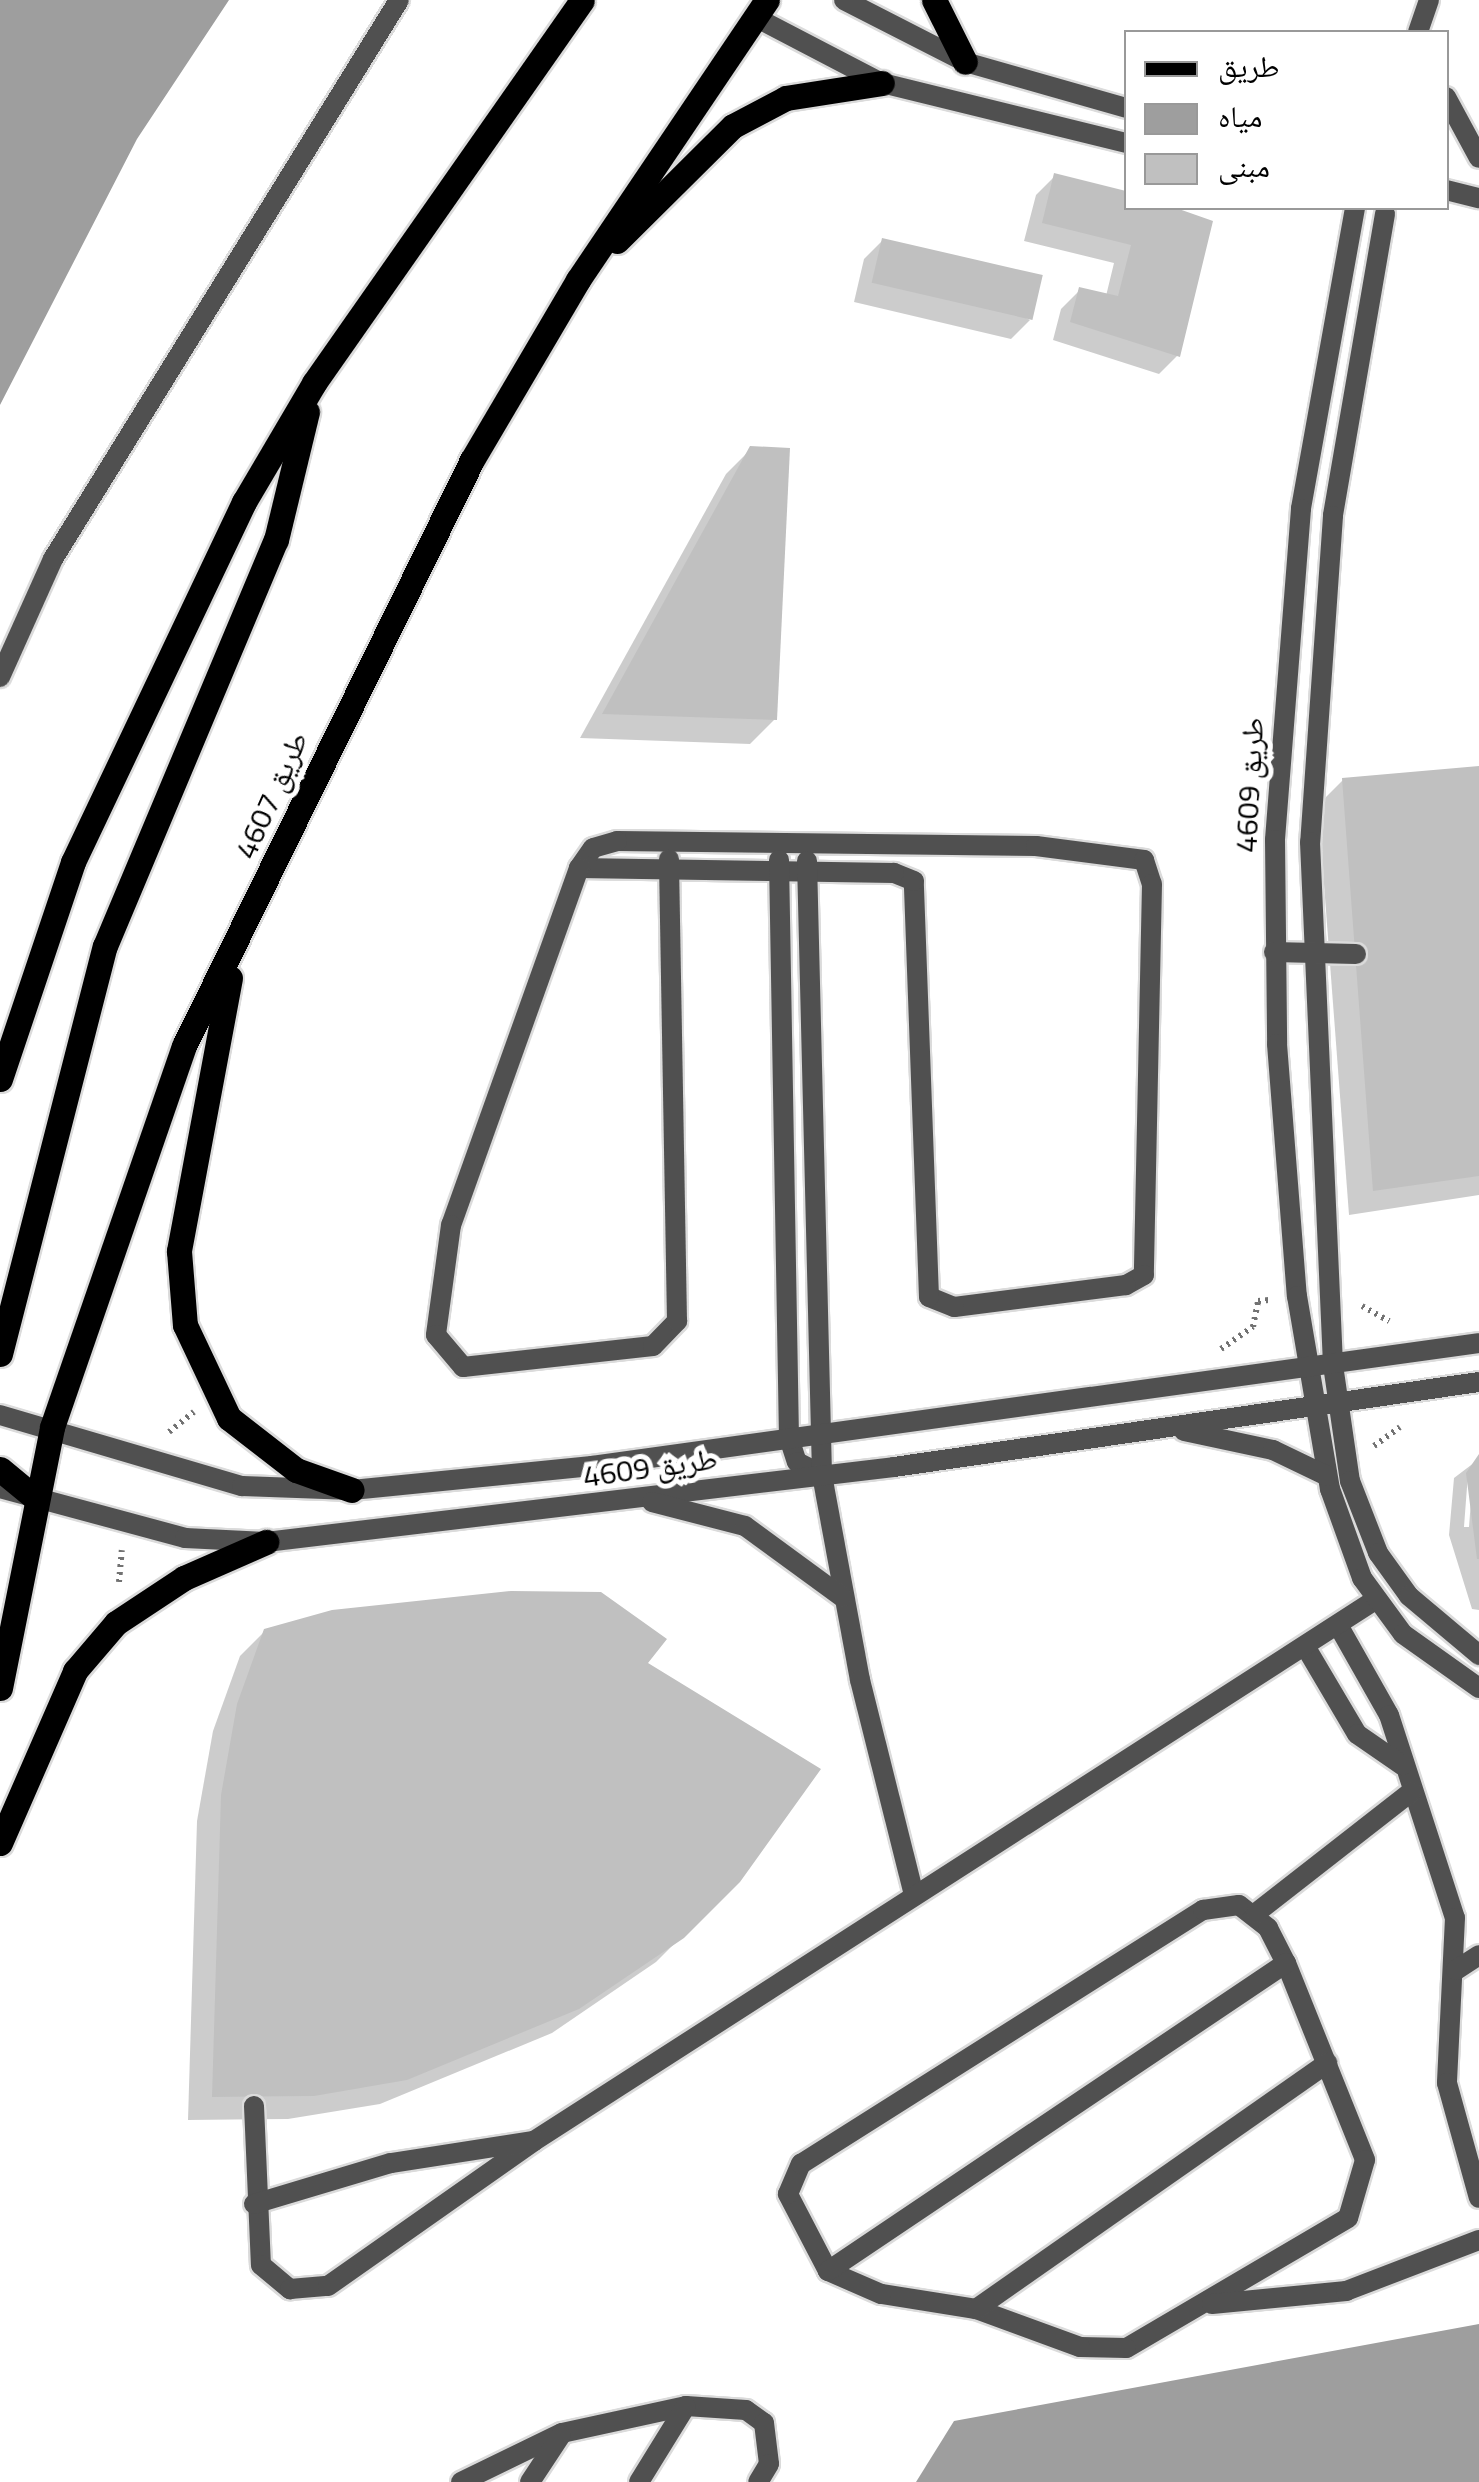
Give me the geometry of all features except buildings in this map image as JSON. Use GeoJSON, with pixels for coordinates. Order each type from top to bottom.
{"type":"FeatureCollection","features":[{"type":"Feature","properties":{"kind":"main road"},"geometry":{"type":"LineString","coordinates":[[0,1079],[81,845],[235,520],[314,383],[582,0]]}},
{"type":"Feature","properties":{"kind":"main road"},"geometry":{"type":"LineString","coordinates":[[934,0],[966,62]]}},
{"type":"Feature","properties":{"kind":"main road","name":"طريق 4607"},"geometry":{"type":"LineString","coordinates":[[0,1688],[52,1428],[184,1046],[233,962],[347,704],[578,280],[754,6]]}},
{"type":"Feature","properties":{"kind":"main road"},"geometry":{"type":"LineString","coordinates":[[578,280],[733,126],[786,98],[882,83]]}},
{"type":"Feature","properties":{"kind":"main road"},"geometry":{"type":"LineString","coordinates":[[0,1354],[105,946],[276,540],[314,383]]}},
{"type":"Feature","properties":{"kind":"main road"},"geometry":{"type":"LineString","coordinates":[[233,962],[179,1251],[185,1326],[229,1418],[296,1470],[352,1490]]}},
{"type":"Feature","properties":{"kind":"main road"},"geometry":{"type":"LineString","coordinates":[[0,1469],[35,1498]]}},
{"type":"Feature","properties":{"kind":"main road"},"geometry":{"type":"LineString","coordinates":[[0,1843],[75,1671],[116,1623],[184,1578],[266,1542]]}},
{"type":"Feature","properties":{"kind":"street"},"geometry":{"type":"LineString","coordinates":[[0,677],[53,559],[399,0]]}},
{"type":"Feature","properties":{"kind":"street"},"geometry":{"type":"LineString","coordinates":[[844,0],[966,62],[1124,107]]}},
{"type":"Feature","properties":{"kind":"street"},"geometry":{"type":"LineString","coordinates":[[1419,30],[1428,5]]}},
{"type":"Feature","properties":{"kind":"street"},"geometry":{"type":"LineString","coordinates":[[1428,5],[1432,30]]}},
{"type":"Feature","properties":{"kind":"street"},"geometry":{"type":"LineString","coordinates":[[754,6],[882,83],[1124,143]]}},
{"type":"Feature","properties":{"kind":"street"},"geometry":{"type":"LineString","coordinates":[[1449,103],[1479,158]]}},
{"type":"Feature","properties":{"kind":"street"},"geometry":{"type":"LineString","coordinates":[[1449,191],[1479,198]]}},
{"type":"Feature","properties":{"kind":"street","name":"طريق 4609"},"geometry":{"type":"LineString","coordinates":[[1355,210],[1301,508],[1274,952],[1297,1296],[1304,1370],[1327,1476],[1375,1600],[1404,1634],[1479,1688]]}},
{"type":"Feature","properties":{"kind":"street"},"geometry":{"type":"LineString","coordinates":[[1393,211],[1333,516],[1310,955],[1333,1366],[1350,1481],[1392,1576],[1479,1655]]}},
{"type":"Feature","properties":{"kind":"street"},"geometry":{"type":"LineString","coordinates":[[579,868],[670,868],[905,875],[919,892],[929,1297],[954,1307],[1136,1282],[1151,1256],[1152,884],[1144,860],[1053,847],[779,843],[668,842],[604,842],[579,868],[452,1224],[434,1314],[436,1336],[463,1367],[653,1346],[678,1321],[670,868],[668,842]]}},
{"type":"Feature","properties":{"kind":"street"},"geometry":{"type":"LineString","coordinates":[[779,843],[789,1438],[797,1462],[822,1475]]}},
{"type":"Feature","properties":{"kind":"street"},"geometry":{"type":"LineString","coordinates":[[806,844],[822,1475],[842,1597],[914,1895]]}},
{"type":"Feature","properties":{"kind":"street"},"geometry":{"type":"LineString","coordinates":[[1274,952],[1356,954]]}},
{"type":"Feature","properties":{"kind":"street","name":"طريق 4609"},"geometry":{"type":"LineString","coordinates":[[0,1415],[242,1486],[352,1490],[820,1436],[1420,1354],[1479,1342]]}},
{"type":"Feature","properties":{"kind":"street","name":"طريق 4609"},"geometry":{"type":"LineString","coordinates":[[0,1488],[184,1538],[266,1542],[635,1500],[1479,1382]]}},
{"type":"Feature","properties":{"kind":"street"},"geometry":{"type":"LineString","coordinates":[[1167,1428],[1273,1450],[1327,1476]]}},
{"type":"Feature","properties":{"kind":"street"},"geometry":{"type":"LineString","coordinates":[[635,1500],[745,1526],[842,1597]]}},
{"type":"Feature","properties":{"kind":"street"},"geometry":{"type":"LineString","coordinates":[[254,2106],[254,2204],[260,2264],[272,2280],[309,2292],[534,2141],[1375,1600]]}},
{"type":"Feature","properties":{"kind":"street"},"geometry":{"type":"LineString","coordinates":[[1338,1624],[1388,1716],[1455,1918],[1456,1970],[1447,2083],[1479,2198]]}},
{"type":"Feature","properties":{"kind":"street"},"geometry":{"type":"LineString","coordinates":[[1305,1646],[1357,1734],[1402,1766]]}},
{"type":"Feature","properties":{"kind":"street"},"geometry":{"type":"LineString","coordinates":[[1256,1913],[1412,1792]]}},
{"type":"Feature","properties":{"kind":"street"},"geometry":{"type":"LineString","coordinates":[[1239,1905],[1256,1913],[1286,1963],[1365,2160],[1360,2201],[1332,2230],[1148,2342],[1105,2350],[976,2308],[882,2294],[828,2271],[788,2194],[801,2164],[1203,1910],[1239,1905]]}},
{"type":"Feature","properties":{"kind":"street"},"geometry":{"type":"LineString","coordinates":[[1456,1970],[1479,1955]]}},
{"type":"Feature","properties":{"kind":"street"},"geometry":{"type":"LineString","coordinates":[[828,2271],[1286,1963]]}},
{"type":"Feature","properties":{"kind":"street"},"geometry":{"type":"LineString","coordinates":[[976,2308],[1327,2063]]}},
{"type":"Feature","properties":{"kind":"street"},"geometry":{"type":"LineString","coordinates":[[254,2204],[391,2163],[534,2141]]}},
{"type":"Feature","properties":{"kind":"street"},"geometry":{"type":"LineString","coordinates":[[1211,2304],[1309,2300],[1479,2240]]}},
{"type":"Feature","properties":{"kind":"street"},"geometry":{"type":"LineString","coordinates":[[639,2482],[686,2406]]}},
{"type":"Feature","properties":{"kind":"street"},"geometry":{"type":"LineString","coordinates":[[461,2482],[562,2433],[686,2406],[746,2410],[764,2423],[769,2464],[758,2482]]}},
{"type":"Feature","properties":{"kind":"street"},"geometry":{"type":"LineString","coordinates":[[530,2482],[562,2433]]}},
{"type":"Feature","properties":{"kind":"path"},"geometry":{"type":"LineString","coordinates":[[1330,1291],[1357,1288],[1382,1321],[1416,1319],[1420,1354]]}},
{"type":"Feature","properties":{"kind":"path"},"geometry":{"type":"LineString","coordinates":[[1227,1380],[1220,1342],[1253,1327],[1258,1301],[1297,1296]]}},
{"type":"Feature","properties":{"kind":"path"},"geometry":{"type":"LineString","coordinates":[[1350,1481],[1365,1476],[1374,1445],[1391,1431],[1429,1420],[1425,1390]]}},
{"type":"Feature","properties":{"kind":"water"},"geometry":{"type":"Polygon","coordinates":[[[0,0],[229,0],[137,139],[0,405],[0,0]]]}},
{"type":"Feature","properties":{"kind":"water"},"geometry":{"type":"Polygon","coordinates":[[[1479,2324],[1479,2482],[916,2482],[954,2421],[1479,2324]]]}}]}
